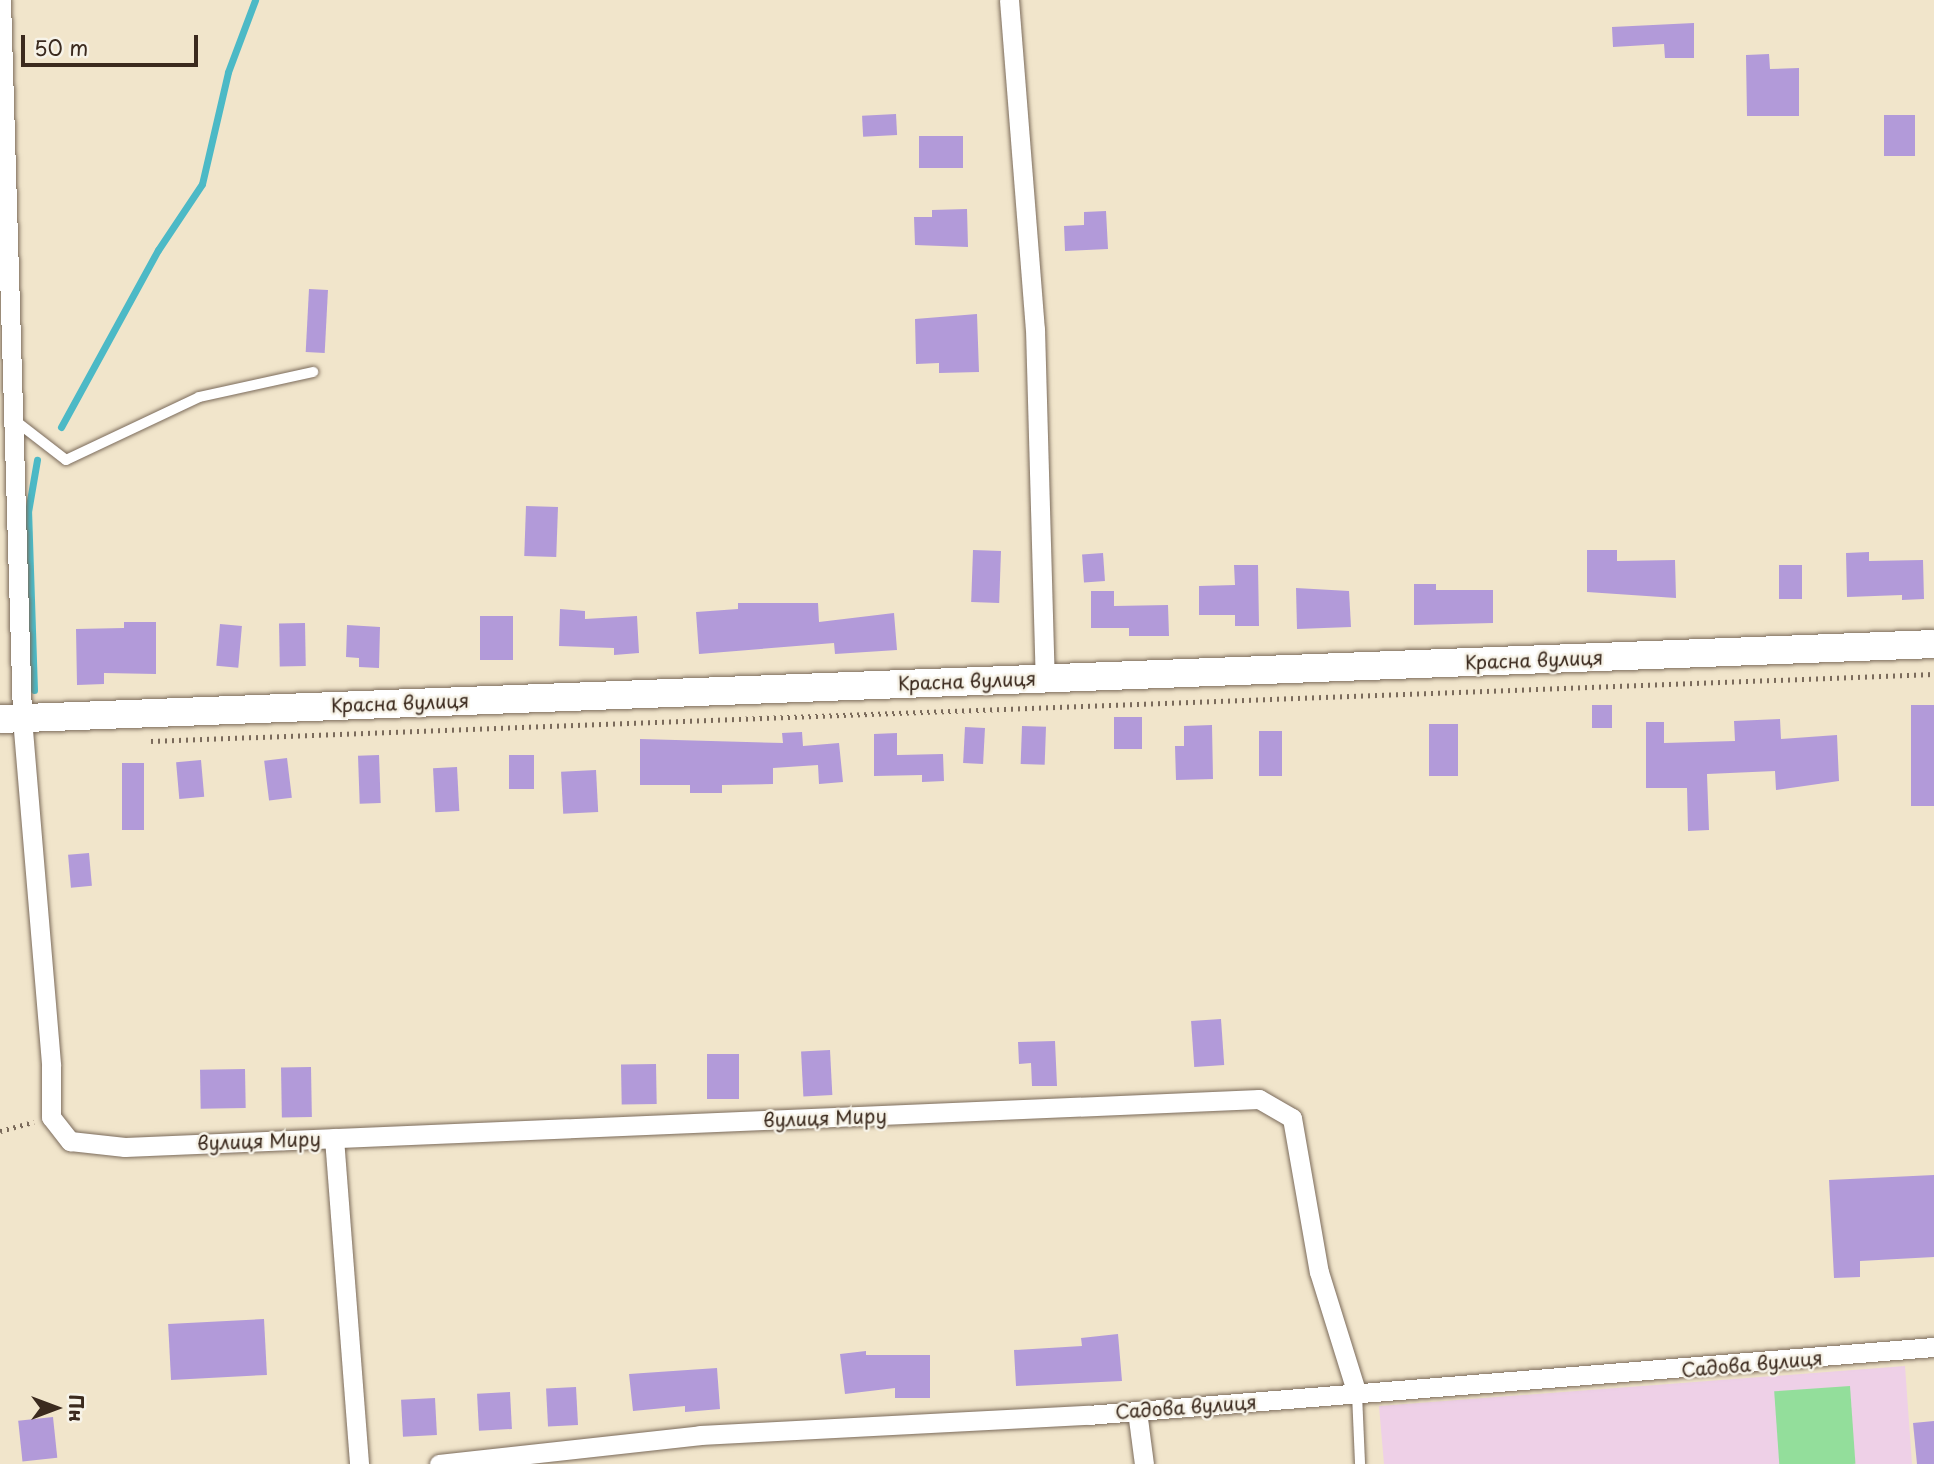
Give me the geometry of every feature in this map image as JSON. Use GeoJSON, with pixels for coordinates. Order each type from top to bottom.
{"type":"FeatureCollection","features":[{"type":"Feature","properties":{"kind":"street"},"geometry":{"type":"LineString","coordinates":[[1,0],[13,419],[11,718],[51,1066],[51,1117]]}},
{"type":"Feature","properties":{"kind":"street"},"geometry":{"type":"LineString","coordinates":[[1009,0],[1035,329],[1045,678]]}},
{"type":"Feature","properties":{"kind":"street","name":"Красна вулиця"},"geometry":{"type":"LineString","coordinates":[[11,718],[1934,644]]}},
{"type":"Feature","properties":{"kind":"street","name":"вулиця Миру"},"geometry":{"type":"LineString","coordinates":[[51,1117],[70,1141],[125,1147],[1259,1099],[1292,1118],[1319,1272],[1357,1394]]}},
{"type":"Feature","properties":{"kind":"street"},"geometry":{"type":"LineString","coordinates":[[334,1138],[359,1464]]}},
{"type":"Feature","properties":{"kind":"street","name":"Садова вулиця"},"geometry":{"type":"LineString","coordinates":[[439,1464],[700,1435],[806,1433],[1137,1411],[1934,1347]]}},
{"type":"Feature","properties":{"kind":"street"},"geometry":{"type":"LineString","coordinates":[[1137,1411],[1144,1464]]}},
{"type":"Feature","properties":{"kind":"lane"},"geometry":{"type":"LineString","coordinates":[[13,419],[65,460],[199,397],[313,372]]}},
{"type":"Feature","properties":{"kind":"lane"},"geometry":{"type":"LineString","coordinates":[[1357,1394],[1360,1464]]}},
{"type":"Feature","properties":{"kind":"path"},"geometry":{"type":"LineString","coordinates":[[144,741],[1934,674]]}},
{"type":"Feature","properties":{"kind":"path"},"geometry":{"type":"LineString","coordinates":[[0,1131],[51,1117]]}},
{"type":"Feature","properties":{"kind":"shaded area"},"geometry":{"type":"Polygon","coordinates":[[[1905,1366],[1912,1464],[1384,1464],[1379,1406],[1905,1366]]]}},
{"type":"Feature","properties":{"kind":"green space"},"geometry":{"type":"Polygon","coordinates":[[[1850,1386],[1855,1464],[1779,1464],[1774,1391],[1850,1386]]]}},
{"type":"Feature","properties":{"kind":"building"},"geometry":{"type":"Polygon","coordinates":[[[1694,23],[1694,58],[1665,58],[1664,44],[1613,47],[1612,27],[1694,23]]]}},
{"type":"Feature","properties":{"kind":"building"},"geometry":{"type":"Polygon","coordinates":[[[1769,54],[1770,69],[1799,68],[1799,116],[1747,116],[1746,55],[1769,54]]]}},
{"type":"Feature","properties":{"kind":"building"},"geometry":{"type":"Polygon","coordinates":[[[896,114],[897,135],[863,137],[862,116],[896,114]]]}},
{"type":"Feature","properties":{"kind":"building"},"geometry":{"type":"Polygon","coordinates":[[[1884,115],[1915,115],[1915,156],[1884,156],[1884,115]]]}},
{"type":"Feature","properties":{"kind":"building"},"geometry":{"type":"Polygon","coordinates":[[[919,136],[963,136],[963,168],[919,168],[919,136]]]}},
{"type":"Feature","properties":{"kind":"building"},"geometry":{"type":"Polygon","coordinates":[[[967,209],[968,247],[915,245],[914,217],[932,217],[932,210],[967,209]]]}},
{"type":"Feature","properties":{"kind":"building"},"geometry":{"type":"Polygon","coordinates":[[[1106,211],[1108,249],[1065,251],[1064,226],[1084,225],[1084,212],[1106,211]]]}},
{"type":"Feature","properties":{"kind":"building"},"geometry":{"type":"Polygon","coordinates":[[[309,289],[328,290],[325,353],[306,352],[309,289]]]}},
{"type":"Feature","properties":{"kind":"building"},"geometry":{"type":"Polygon","coordinates":[[[977,314],[979,372],[939,373],[939,363],[916,364],[915,319],[977,314]]]}},
{"type":"Feature","properties":{"kind":"building"},"geometry":{"type":"Polygon","coordinates":[[[526,506],[558,507],[556,557],[524,556],[526,506]]]}},
{"type":"Feature","properties":{"kind":"building"},"geometry":{"type":"Polygon","coordinates":[[[973,550],[1001,551],[999,603],[971,602],[973,550]]]}},
{"type":"Feature","properties":{"kind":"building"},"geometry":{"type":"Polygon","coordinates":[[[1587,550],[1617,550],[1617,561],[1675,560],[1676,598],[1587,592],[1587,550]]]}},
{"type":"Feature","properties":{"kind":"building"},"geometry":{"type":"Polygon","coordinates":[[[1869,552],[1869,561],[1923,560],[1924,599],[1902,600],[1902,595],[1847,597],[1846,553],[1869,552]]]}},
{"type":"Feature","properties":{"kind":"building"},"geometry":{"type":"Polygon","coordinates":[[[1103,553],[1105,581],[1084,582],[1082,554],[1103,553]]]}},
{"type":"Feature","properties":{"kind":"building"},"geometry":{"type":"Polygon","coordinates":[[[1234,565],[1258,565],[1259,626],[1235,626],[1235,615],[1199,615],[1199,586],[1235,585],[1234,565]]]}},
{"type":"Feature","properties":{"kind":"building"},"geometry":{"type":"Polygon","coordinates":[[[1779,565],[1802,565],[1802,599],[1779,599],[1779,565]]]}},
{"type":"Feature","properties":{"kind":"building"},"geometry":{"type":"Polygon","coordinates":[[[1414,584],[1436,584],[1436,590],[1493,590],[1493,623],[1414,625],[1414,584]]]}},
{"type":"Feature","properties":{"kind":"building"},"geometry":{"type":"Polygon","coordinates":[[[1296,588],[1349,591],[1351,627],[1297,629],[1296,588]]]}},
{"type":"Feature","properties":{"kind":"building"},"geometry":{"type":"Polygon","coordinates":[[[1091,591],[1114,591],[1114,606],[1168,605],[1169,636],[1129,636],[1129,628],[1091,628],[1091,591]]]}},
{"type":"Feature","properties":{"kind":"building"},"geometry":{"type":"Polygon","coordinates":[[[738,603],[818,603],[819,622],[894,613],[897,650],[835,654],[834,643],[699,654],[696,612],[738,609],[738,603]]]}},
{"type":"Feature","properties":{"kind":"building"},"geometry":{"type":"Polygon","coordinates":[[[560,609],[585,611],[585,619],[637,616],[639,653],[614,655],[614,648],[559,646],[560,609]]]}},
{"type":"Feature","properties":{"kind":"building"},"geometry":{"type":"Polygon","coordinates":[[[480,616],[513,616],[513,660],[480,660],[480,616]]]}},
{"type":"Feature","properties":{"kind":"building"},"geometry":{"type":"Polygon","coordinates":[[[124,622],[156,622],[156,674],[104,673],[104,684],[77,685],[76,629],[124,628],[124,622]]]}},
{"type":"Feature","properties":{"kind":"building"},"geometry":{"type":"Polygon","coordinates":[[[279,623],[305,623],[306,666],[280,666],[279,623]]]}},
{"type":"Feature","properties":{"kind":"building"},"geometry":{"type":"Polygon","coordinates":[[[220,624],[242,626],[238,668],[216,666],[220,624]]]}},
{"type":"Feature","properties":{"kind":"building"},"geometry":{"type":"Polygon","coordinates":[[[347,625],[380,627],[379,668],[359,667],[359,658],[346,657],[347,625]]]}},
{"type":"Feature","properties":{"kind":"building"},"geometry":{"type":"Polygon","coordinates":[[[1592,705],[1612,705],[1612,728],[1592,728],[1592,705]]]}},
{"type":"Feature","properties":{"kind":"building"},"geometry":{"type":"Polygon","coordinates":[[[1911,705],[1934,705],[1934,806],[1911,806],[1911,705]]]}},
{"type":"Feature","properties":{"kind":"building"},"geometry":{"type":"Polygon","coordinates":[[[1114,717],[1142,717],[1142,749],[1114,749],[1114,717]]]}},
{"type":"Feature","properties":{"kind":"building"},"geometry":{"type":"Polygon","coordinates":[[[1780,719],[1781,739],[1837,735],[1839,781],[1776,790],[1775,771],[1707,774],[1709,830],[1688,831],[1687,788],[1646,788],[1646,722],[1664,722],[1664,743],[1735,741],[1734,721],[1780,719]]]}},
{"type":"Feature","properties":{"kind":"building"},"geometry":{"type":"Polygon","coordinates":[[[1429,724],[1458,724],[1458,776],[1429,776],[1429,724]]]}},
{"type":"Feature","properties":{"kind":"building"},"geometry":{"type":"Polygon","coordinates":[[[1212,725],[1213,779],[1176,780],[1175,746],[1184,746],[1184,726],[1212,725]]]}},
{"type":"Feature","properties":{"kind":"building"},"geometry":{"type":"Polygon","coordinates":[[[1022,726],[1046,727],[1045,765],[1021,764],[1022,726]]]}},
{"type":"Feature","properties":{"kind":"building"},"geometry":{"type":"Polygon","coordinates":[[[965,727],[985,728],[983,764],[963,763],[965,727]]]}},
{"type":"Feature","properties":{"kind":"building"},"geometry":{"type":"Polygon","coordinates":[[[1259,731],[1282,731],[1282,776],[1259,776],[1259,731]]]}},
{"type":"Feature","properties":{"kind":"building"},"geometry":{"type":"Polygon","coordinates":[[[802,732],[803,746],[839,743],[843,782],[819,784],[818,765],[773,768],[773,784],[722,785],[722,793],[690,793],[690,785],[640,785],[640,739],[783,743],[782,733],[802,732]]]}},
{"type":"Feature","properties":{"kind":"building"},"geometry":{"type":"Polygon","coordinates":[[[897,733],[897,755],[943,754],[944,781],[922,782],[922,775],[874,776],[874,734],[897,733]]]}},
{"type":"Feature","properties":{"kind":"building"},"geometry":{"type":"Polygon","coordinates":[[[379,755],[381,803],[360,804],[358,756],[379,755]]]}},
{"type":"Feature","properties":{"kind":"building"},"geometry":{"type":"Polygon","coordinates":[[[509,755],[534,755],[534,789],[509,789],[509,755]]]}},
{"type":"Feature","properties":{"kind":"building"},"geometry":{"type":"Polygon","coordinates":[[[287,758],[292,798],[269,801],[264,761],[287,758]]]}},
{"type":"Feature","properties":{"kind":"building"},"geometry":{"type":"Polygon","coordinates":[[[201,760],[204,797],[179,799],[176,762],[201,760]]]}},
{"type":"Feature","properties":{"kind":"building"},"geometry":{"type":"Polygon","coordinates":[[[122,763],[144,763],[144,830],[122,830],[122,763]]]}},
{"type":"Feature","properties":{"kind":"building"},"geometry":{"type":"Polygon","coordinates":[[[457,767],[459,811],[435,812],[433,768],[457,767]]]}},
{"type":"Feature","properties":{"kind":"building"},"geometry":{"type":"Polygon","coordinates":[[[596,770],[598,812],[563,814],[561,772],[596,770]]]}},
{"type":"Feature","properties":{"kind":"building"},"geometry":{"type":"Polygon","coordinates":[[[89,853],[92,886],[71,888],[68,855],[89,853]]]}},
{"type":"Feature","properties":{"kind":"building"},"geometry":{"type":"Polygon","coordinates":[[[1221,1019],[1224,1065],[1194,1067],[1191,1021],[1221,1019]]]}},
{"type":"Feature","properties":{"kind":"building"},"geometry":{"type":"Polygon","coordinates":[[[1055,1041],[1057,1086],[1032,1086],[1031,1063],[1019,1064],[1018,1042],[1055,1041]]]}},
{"type":"Feature","properties":{"kind":"building"},"geometry":{"type":"Polygon","coordinates":[[[830,1050],[832,1095],[803,1096],[801,1052],[830,1050]]]}},
{"type":"Feature","properties":{"kind":"building"},"geometry":{"type":"Polygon","coordinates":[[[707,1054],[739,1054],[739,1099],[707,1099],[707,1054]]]}},
{"type":"Feature","properties":{"kind":"building"},"geometry":{"type":"Polygon","coordinates":[[[656,1064],[657,1104],[622,1105],[621,1065],[656,1064]]]}},
{"type":"Feature","properties":{"kind":"building"},"geometry":{"type":"Polygon","coordinates":[[[311,1067],[312,1117],[282,1118],[281,1068],[311,1067]]]}},
{"type":"Feature","properties":{"kind":"building"},"geometry":{"type":"Polygon","coordinates":[[[245,1069],[246,1108],[201,1109],[200,1070],[245,1069]]]}},
{"type":"Feature","properties":{"kind":"building"},"geometry":{"type":"Polygon","coordinates":[[[1934,1175],[1934,1257],[1860,1261],[1860,1277],[1834,1278],[1829,1180],[1934,1175]]]}},
{"type":"Feature","properties":{"kind":"building"},"geometry":{"type":"Polygon","coordinates":[[[264,1319],[267,1375],[171,1380],[168,1324],[264,1319]]]}},
{"type":"Feature","properties":{"kind":"building"},"geometry":{"type":"Polygon","coordinates":[[[1118,1334],[1122,1381],[1016,1386],[1014,1350],[1082,1346],[1081,1338],[1118,1334]]]}},
{"type":"Feature","properties":{"kind":"building"},"geometry":{"type":"Polygon","coordinates":[[[866,1351],[866,1355],[930,1355],[930,1398],[895,1398],[895,1388],[845,1394],[840,1354],[866,1351]]]}},
{"type":"Feature","properties":{"kind":"building"},"geometry":{"type":"Polygon","coordinates":[[[717,1368],[720,1409],[685,1412],[685,1406],[633,1411],[629,1374],[717,1368]]]}},
{"type":"Feature","properties":{"kind":"building"},"geometry":{"type":"Polygon","coordinates":[[[576,1387],[578,1425],[548,1427],[546,1389],[576,1387]]]}},
{"type":"Feature","properties":{"kind":"building"},"geometry":{"type":"Polygon","coordinates":[[[510,1392],[512,1429],[479,1431],[477,1394],[510,1392]]]}},
{"type":"Feature","properties":{"kind":"building"},"geometry":{"type":"Polygon","coordinates":[[[435,1398],[437,1435],[403,1437],[401,1400],[435,1398]]]}},
{"type":"Feature","properties":{"kind":"building"},"geometry":{"type":"Polygon","coordinates":[[[53,1417],[57,1458],[22,1461],[18,1421],[53,1417]]]}},
{"type":"Feature","properties":{"kind":"building"},"geometry":{"type":"Polygon","coordinates":[[[1934,1421],[1934,1464],[1917,1464],[1913,1423],[1934,1421]]]}},
{"type":"Feature","properties":{"kind":"waterway"},"geometry":{"type":"LineString","coordinates":[[61,427],[158,250],[202,184],[228,72],[255,0]]}},
{"type":"Feature","properties":{"kind":"waterway"},"geometry":{"type":"LineString","coordinates":[[34,690],[28,512],[37,460]]}}]}
